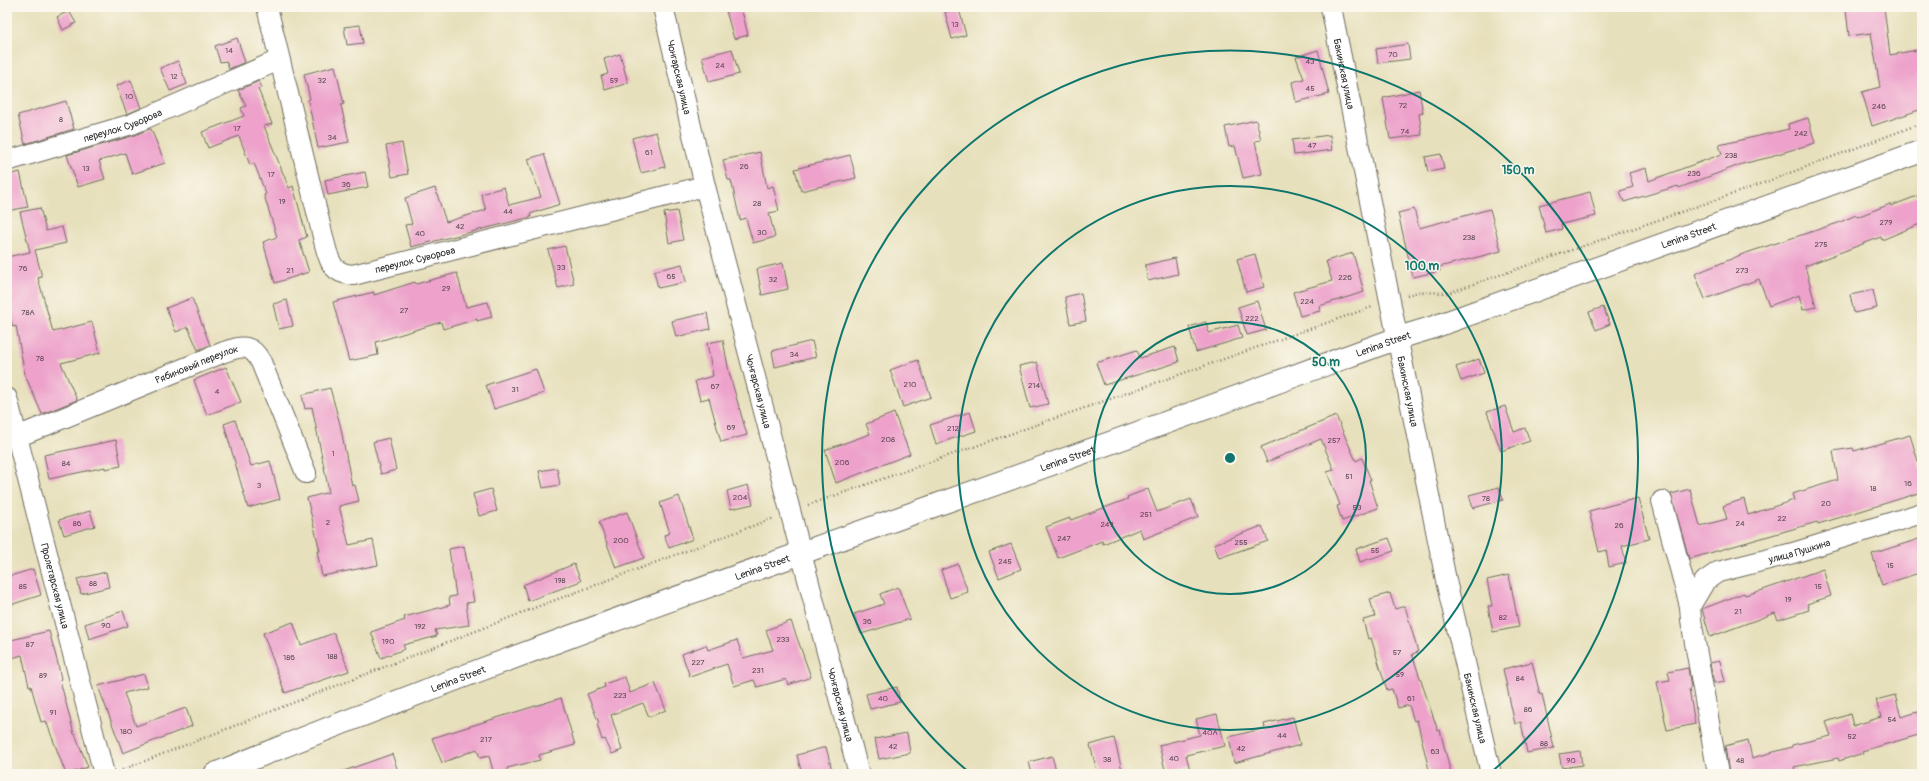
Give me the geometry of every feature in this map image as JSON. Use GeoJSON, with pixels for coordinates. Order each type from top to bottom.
{"type":"FeatureCollection","features":[{"type":"Feature","properties":{"kind":"street","name":"переулок Суворова"},"geometry":{"type":"LineString","coordinates":[[267,7],[327,255],[335,268],[342,274],[353,275],[705,186]]}},
{"type":"Feature","properties":{"kind":"street","name":"Чонгарская улица"},"geometry":{"type":"LineString","coordinates":[[662,7],[705,186],[859,774]]}},
{"type":"Feature","properties":{"kind":"street","name":"Бакинская улица"},"geometry":{"type":"LineString","coordinates":[[1331,7],[1447,585],[1491,774]]}},
{"type":"Feature","properties":{"kind":"street","name":"переулок Суворова"},"geometry":{"type":"LineString","coordinates":[[7,161],[132,124],[279,60]]}},
{"type":"Feature","properties":{"kind":"street","name":"Lenina Street"},"geometry":{"type":"LineString","coordinates":[[215,774],[358,715],[593,628],[1922,151]]}},
{"type":"Feature","properties":{"kind":"street","name":"Рябиновый переулок"},"geometry":{"type":"LineString","coordinates":[[17,437],[224,352],[243,347],[251,349],[256,353],[261,362],[306,473]]}},
{"type":"Feature","properties":{"kind":"street","name":"Пролетарская улица"},"geometry":{"type":"LineString","coordinates":[[7,398],[111,773]]}},
{"type":"Feature","properties":{"kind":"street"},"geometry":{"type":"LineString","coordinates":[[1662,501],[1690,606],[1691,620],[1718,774]]}},
{"type":"Feature","properties":{"kind":"street","name":"улица Пушкина"},"geometry":{"type":"LineString","coordinates":[[1690,606],[1705,581],[1718,572],[1793,553],[1922,513]]}},
{"type":"Feature","properties":{"kind":"path"},"geometry":{"type":"LineString","coordinates":[[111,773],[542,605],[790,511],[1391,300],[1418,292],[1448,293],[1750,188],[1922,123]]}},
{"type":"Feature","properties":{"kind":"building"},"geometry":{"type":"Polygon","coordinates":[[[725,7],[741,7],[748,35],[734,39],[725,7]]]}},
{"type":"Feature","properties":{"kind":"building"},"geometry":{"type":"Polygon","coordinates":[[[1884,7],[1890,55],[1922,49],[1922,109],[1872,126],[1862,92],[1880,87],[1871,33],[1849,36],[1846,10],[1884,7]]]}},
{"type":"Feature","properties":{"kind":"building"},"geometry":{"type":"Polygon","coordinates":[[[959,9],[966,35],[952,39],[945,12],[959,9]]]}},
{"type":"Feature","properties":{"kind":"building"},"geometry":{"type":"Polygon","coordinates":[[[69,11],[76,23],[63,30],[57,17],[69,11]]]}},
{"type":"Feature","properties":{"kind":"building"},"geometry":{"type":"Polygon","coordinates":[[[360,25],[363,43],[347,45],[344,27],[360,25]]]}},
{"type":"Feature","properties":{"kind":"building"},"geometry":{"type":"Polygon","coordinates":[[[237,38],[245,62],[229,69],[226,61],[220,62],[215,46],[237,38]]]}},
{"type":"Feature","properties":{"kind":"building"},"geometry":{"type":"Polygon","coordinates":[[[1408,44],[1410,59],[1378,63],[1376,49],[1408,44]]]}},
{"type":"Feature","properties":{"kind":"building"},"geometry":{"type":"Polygon","coordinates":[[[732,49],[739,74],[709,82],[702,57],[732,49]]]}},
{"type":"Feature","properties":{"kind":"building"},"geometry":{"type":"Polygon","coordinates":[[[1318,50],[1329,94],[1296,102],[1292,82],[1304,79],[1296,57],[1318,50]]]}},
{"type":"Feature","properties":{"kind":"building"},"geometry":{"type":"Polygon","coordinates":[[[620,54],[628,83],[605,90],[601,76],[608,74],[604,59],[620,54]]]}},
{"type":"Feature","properties":{"kind":"building"},"geometry":{"type":"Polygon","coordinates":[[[178,61],[187,84],[170,91],[160,68],[178,61]]]}},
{"type":"Feature","properties":{"kind":"building"},"geometry":{"type":"Polygon","coordinates":[[[335,66],[344,104],[341,105],[349,142],[318,148],[308,100],[310,99],[304,74],[335,66]]]}},
{"type":"Feature","properties":{"kind":"building"},"geometry":{"type":"Polygon","coordinates":[[[131,80],[141,108],[127,114],[116,86],[131,80]]]}},
{"type":"Feature","properties":{"kind":"building"},"geometry":{"type":"Polygon","coordinates":[[[259,81],[262,88],[258,89],[272,124],[264,126],[289,188],[293,186],[307,237],[299,240],[309,272],[275,283],[263,242],[277,237],[264,195],[266,194],[254,163],[250,165],[239,136],[208,148],[202,132],[244,116],[241,108],[246,106],[238,90],[259,81]]]}},
{"type":"Feature","properties":{"kind":"building"},"geometry":{"type":"Polygon","coordinates":[[[1419,90],[1423,113],[1419,114],[1422,135],[1390,139],[1383,98],[1419,90]]]}},
{"type":"Feature","properties":{"kind":"building"},"geometry":{"type":"Polygon","coordinates":[[[66,101],[74,129],[25,144],[18,115],[66,101]]]}},
{"type":"Feature","properties":{"kind":"building"},"geometry":{"type":"Polygon","coordinates":[[[1808,118],[1815,143],[1771,157],[1742,164],[1679,188],[1678,186],[1624,202],[1620,191],[1633,187],[1629,173],[1646,168],[1649,181],[1722,154],[1719,145],[1789,129],[1788,124],[1808,118]]]}},
{"type":"Feature","properties":{"kind":"building"},"geometry":{"type":"Polygon","coordinates":[[[1256,120],[1261,140],[1255,141],[1262,174],[1243,178],[1235,146],[1229,147],[1225,127],[1256,120]]]}},
{"type":"Feature","properties":{"kind":"building"},"geometry":{"type":"Polygon","coordinates":[[[151,129],[165,163],[132,174],[125,153],[99,161],[105,179],[78,187],[67,155],[135,135],[151,129]]]}},
{"type":"Feature","properties":{"kind":"building"},"geometry":{"type":"Polygon","coordinates":[[[656,132],[665,167],[641,173],[632,138],[656,132]]]}},
{"type":"Feature","properties":{"kind":"building"},"geometry":{"type":"Polygon","coordinates":[[[1330,135],[1332,150],[1294,155],[1292,140],[1330,135]]]}},
{"type":"Feature","properties":{"kind":"building"},"geometry":{"type":"Polygon","coordinates":[[[402,143],[408,174],[392,177],[386,146],[402,143]]]}},
{"type":"Feature","properties":{"kind":"building"},"geometry":{"type":"Polygon","coordinates":[[[760,152],[767,188],[773,186],[779,211],[769,213],[775,237],[753,243],[746,218],[740,220],[731,180],[728,180],[723,160],[760,152]]]}},
{"type":"Feature","properties":{"kind":"building"},"geometry":{"type":"Polygon","coordinates":[[[544,154],[560,204],[530,214],[531,217],[411,247],[405,225],[412,224],[405,198],[435,188],[446,222],[486,210],[481,194],[504,187],[509,205],[541,197],[528,159],[544,154]]]}},
{"type":"Feature","properties":{"kind":"building"},"geometry":{"type":"Polygon","coordinates":[[[1441,154],[1444,169],[1428,172],[1425,157],[1441,154]]]}},
{"type":"Feature","properties":{"kind":"building"},"geometry":{"type":"Polygon","coordinates":[[[850,155],[856,178],[801,191],[795,169],[850,155]]]}},
{"type":"Feature","properties":{"kind":"building"},"geometry":{"type":"Polygon","coordinates":[[[20,172],[28,207],[7,211],[7,192],[10,192],[7,175],[20,172]]]}},
{"type":"Feature","properties":{"kind":"building"},"geometry":{"type":"Polygon","coordinates":[[[365,172],[368,187],[328,195],[325,180],[365,172]]]}},
{"type":"Feature","properties":{"kind":"building"},"geometry":{"type":"Polygon","coordinates":[[[1590,192],[1596,216],[1561,224],[1562,229],[1546,233],[1539,205],[1590,192]]]}},
{"type":"Feature","properties":{"kind":"building"},"geometry":{"type":"Polygon","coordinates":[[[1922,194],[1922,223],[1882,240],[1881,237],[1805,266],[1816,307],[1803,310],[1799,295],[1769,306],[1759,279],[1705,299],[1695,274],[1743,254],[1838,223],[1856,215],[1857,217],[1890,204],[1891,206],[1922,194]]]}},
{"type":"Feature","properties":{"kind":"building"},"geometry":{"type":"Polygon","coordinates":[[[40,208],[46,231],[62,227],[66,243],[35,250],[42,277],[38,278],[53,332],[92,322],[100,353],[61,363],[77,400],[42,414],[25,375],[16,326],[13,327],[7,307],[7,257],[30,252],[20,212],[40,208]]]}},
{"type":"Feature","properties":{"kind":"building"},"geometry":{"type":"Polygon","coordinates":[[[1414,209],[1419,228],[1490,209],[1501,251],[1439,267],[1440,271],[1413,277],[1398,213],[1414,209]]]}},
{"type":"Feature","properties":{"kind":"building"},"geometry":{"type":"Polygon","coordinates":[[[677,211],[683,240],[669,243],[664,213],[677,211]]]}},
{"type":"Feature","properties":{"kind":"building"},"geometry":{"type":"Polygon","coordinates":[[[565,246],[574,284],[558,288],[548,250],[565,246]]]}},
{"type":"Feature","properties":{"kind":"building"},"geometry":{"type":"Polygon","coordinates":[[[1353,253],[1364,292],[1319,306],[1320,311],[1300,316],[1293,292],[1332,281],[1326,261],[1353,253]]]}},
{"type":"Feature","properties":{"kind":"building"},"geometry":{"type":"Polygon","coordinates":[[[1255,254],[1264,287],[1246,292],[1237,259],[1255,254]]]}},
{"type":"Feature","properties":{"kind":"building"},"geometry":{"type":"Polygon","coordinates":[[[1175,258],[1178,274],[1148,281],[1145,265],[1175,258]]]}},
{"type":"Feature","properties":{"kind":"building"},"geometry":{"type":"Polygon","coordinates":[[[783,263],[788,289],[762,295],[757,269],[783,263]]]}},
{"type":"Feature","properties":{"kind":"building"},"geometry":{"type":"Polygon","coordinates":[[[682,264],[686,282],[658,288],[654,271],[682,264]]]}},
{"type":"Feature","properties":{"kind":"building"},"geometry":{"type":"Polygon","coordinates":[[[457,273],[466,307],[488,302],[492,317],[477,321],[477,319],[443,329],[441,322],[376,342],[378,355],[349,361],[333,302],[374,292],[374,295],[415,282],[416,284],[457,273]]]}},
{"type":"Feature","properties":{"kind":"building"},"geometry":{"type":"Polygon","coordinates":[[[1873,290],[1877,308],[1854,313],[1850,295],[1873,290]]]}},
{"type":"Feature","properties":{"kind":"building"},"geometry":{"type":"Polygon","coordinates":[[[1081,293],[1086,321],[1070,324],[1065,297],[1081,293]]]}},
{"type":"Feature","properties":{"kind":"building"},"geometry":{"type":"Polygon","coordinates":[[[192,298],[210,345],[198,350],[188,327],[176,332],[166,308],[192,298]]]}},
{"type":"Feature","properties":{"kind":"building"},"geometry":{"type":"Polygon","coordinates":[[[287,300],[293,326],[279,329],[273,304],[287,300]]]}},
{"type":"Feature","properties":{"kind":"building"},"geometry":{"type":"Polygon","coordinates":[[[1257,301],[1266,330],[1247,335],[1238,307],[1257,301]]]}},
{"type":"Feature","properties":{"kind":"building"},"geometry":{"type":"Polygon","coordinates":[[[1603,307],[1610,324],[1596,330],[1589,312],[1603,307]]]}},
{"type":"Feature","properties":{"kind":"building"},"geometry":{"type":"Polygon","coordinates":[[[707,313],[710,329],[676,337],[672,321],[707,313]]]}},
{"type":"Feature","properties":{"kind":"building"},"geometry":{"type":"Polygon","coordinates":[[[1206,322],[1209,333],[1238,325],[1242,338],[1196,352],[1189,327],[1206,322]]]}},
{"type":"Feature","properties":{"kind":"building"},"geometry":{"type":"Polygon","coordinates":[[[723,340],[729,372],[747,435],[721,442],[709,398],[700,400],[695,381],[713,376],[707,343],[723,340]]]}},
{"type":"Feature","properties":{"kind":"building"},"geometry":{"type":"Polygon","coordinates":[[[812,341],[816,357],[775,367],[772,351],[812,341]]]}},
{"type":"Feature","properties":{"kind":"building"},"geometry":{"type":"Polygon","coordinates":[[[1175,347],[1179,362],[1104,385],[1096,363],[1137,350],[1140,358],[1175,347]]]}},
{"type":"Feature","properties":{"kind":"building"},"geometry":{"type":"Polygon","coordinates":[[[1479,359],[1484,373],[1461,381],[1456,367],[1479,359]]]}},
{"type":"Feature","properties":{"kind":"building"},"geometry":{"type":"Polygon","coordinates":[[[918,360],[931,397],[903,407],[890,370],[918,360]]]}},
{"type":"Feature","properties":{"kind":"building"},"geometry":{"type":"Polygon","coordinates":[[[1037,362],[1048,404],[1030,408],[1019,366],[1037,362]]]}},
{"type":"Feature","properties":{"kind":"building"},"geometry":{"type":"Polygon","coordinates":[[[226,367],[241,402],[207,415],[194,380],[226,367]]]}},
{"type":"Feature","properties":{"kind":"building"},"geometry":{"type":"Polygon","coordinates":[[[536,369],[544,393],[494,409],[486,385],[536,369]]]}},
{"type":"Feature","properties":{"kind":"building"},"geometry":{"type":"Polygon","coordinates":[[[330,388],[340,424],[352,486],[355,485],[359,501],[339,506],[349,545],[373,540],[378,565],[322,576],[317,551],[320,551],[307,498],[329,492],[312,407],[305,409],[302,395],[330,388]]]}},
{"type":"Feature","properties":{"kind":"building"},"geometry":{"type":"Polygon","coordinates":[[[1505,406],[1514,432],[1525,428],[1530,441],[1501,451],[1487,412],[1505,406]]]}},
{"type":"Feature","properties":{"kind":"building"},"geometry":{"type":"Polygon","coordinates":[[[970,412],[976,431],[936,444],[930,425],[970,412]]]}},
{"type":"Feature","properties":{"kind":"building"},"geometry":{"type":"Polygon","coordinates":[[[894,413],[910,454],[836,483],[825,450],[870,434],[866,424],[894,413]]]}},
{"type":"Feature","properties":{"kind":"building"},"geometry":{"type":"Polygon","coordinates":[[[1336,416],[1356,461],[1362,458],[1371,480],[1369,480],[1378,508],[1342,521],[1337,506],[1340,505],[1327,472],[1334,470],[1321,439],[1267,462],[1261,447],[1336,416]]]}},
{"type":"Feature","properties":{"kind":"building"},"geometry":{"type":"Polygon","coordinates":[[[235,420],[251,466],[270,461],[280,499],[248,508],[224,424],[235,420]]]}},
{"type":"Feature","properties":{"kind":"building"},"geometry":{"type":"Polygon","coordinates":[[[1910,435],[1922,474],[1922,492],[1818,524],[1817,522],[1689,559],[1671,494],[1690,489],[1700,526],[1727,519],[1723,506],[1744,499],[1748,515],[1794,500],[1792,494],[1838,480],[1833,451],[1853,448],[1854,451],[1910,435]]]}},
{"type":"Feature","properties":{"kind":"building"},"geometry":{"type":"Polygon","coordinates":[[[389,438],[396,470],[381,474],[373,442],[389,438]]]}},
{"type":"Feature","properties":{"kind":"building"},"geometry":{"type":"Polygon","coordinates":[[[116,440],[121,466],[105,469],[105,467],[49,479],[44,455],[116,440]]]}},
{"type":"Feature","properties":{"kind":"building"},"geometry":{"type":"Polygon","coordinates":[[[557,468],[560,485],[543,488],[539,471],[557,468]]]}},
{"type":"Feature","properties":{"kind":"building"},"geometry":{"type":"Polygon","coordinates":[[[748,485],[753,504],[731,509],[727,491],[748,485]]]}},
{"type":"Feature","properties":{"kind":"building"},"geometry":{"type":"Polygon","coordinates":[[[1499,487],[1503,500],[1473,508],[1469,495],[1499,487]]]}},
{"type":"Feature","properties":{"kind":"building"},"geometry":{"type":"Polygon","coordinates":[[[491,489],[497,511],[479,516],[473,494],[491,489]]]}},
{"type":"Feature","properties":{"kind":"building"},"geometry":{"type":"Polygon","coordinates":[[[1148,489],[1157,512],[1191,499],[1198,517],[1143,539],[1140,529],[1103,544],[1102,541],[1058,558],[1046,527],[1070,518],[1071,520],[1128,499],[1127,497],[1148,489]]]}},
{"type":"Feature","properties":{"kind":"building"},"geometry":{"type":"Polygon","coordinates":[[[679,496],[693,539],[669,548],[664,535],[670,533],[660,503],[679,496]]]}},
{"type":"Feature","properties":{"kind":"building"},"geometry":{"type":"Polygon","coordinates":[[[1638,498],[1649,539],[1622,546],[1626,563],[1609,567],[1606,550],[1599,552],[1589,511],[1638,498]]]}},
{"type":"Feature","properties":{"kind":"building"},"geometry":{"type":"Polygon","coordinates":[[[90,511],[95,526],[64,535],[59,520],[90,511]]]}},
{"type":"Feature","properties":{"kind":"building"},"geometry":{"type":"Polygon","coordinates":[[[627,512],[644,558],[616,568],[599,522],[627,512]]]}},
{"type":"Feature","properties":{"kind":"building"},"geometry":{"type":"Polygon","coordinates":[[[1262,526],[1268,541],[1219,558],[1214,544],[1262,526]]]}},
{"type":"Feature","properties":{"kind":"building"},"geometry":{"type":"Polygon","coordinates":[[[1389,538],[1394,551],[1360,562],[1356,549],[1389,538]]]}},
{"type":"Feature","properties":{"kind":"building"},"geometry":{"type":"Polygon","coordinates":[[[1922,538],[1922,572],[1882,585],[1872,554],[1922,538]]]}},
{"type":"Feature","properties":{"kind":"building"},"geometry":{"type":"Polygon","coordinates":[[[1011,544],[1021,569],[999,578],[989,552],[1011,544]]]}},
{"type":"Feature","properties":{"kind":"building"},"geometry":{"type":"Polygon","coordinates":[[[464,546],[474,602],[466,603],[469,625],[435,630],[437,636],[403,645],[405,649],[381,658],[371,632],[405,620],[404,617],[450,605],[449,597],[456,596],[449,549],[464,546]]]}},
{"type":"Feature","properties":{"kind":"building"},"geometry":{"type":"Polygon","coordinates":[[[574,564],[581,581],[528,601],[523,585],[574,564]]]}},
{"type":"Feature","properties":{"kind":"building"},"geometry":{"type":"Polygon","coordinates":[[[958,564],[968,592],[950,598],[941,570],[958,564]]]}},
{"type":"Feature","properties":{"kind":"building"},"geometry":{"type":"Polygon","coordinates":[[[33,569],[41,595],[7,606],[7,577],[33,569]]]}},
{"type":"Feature","properties":{"kind":"building"},"geometry":{"type":"Polygon","coordinates":[[[1823,569],[1831,596],[1807,604],[1809,610],[1778,620],[1775,613],[1710,637],[1702,609],[1744,593],[1745,595],[1760,591],[1823,569]]]}},
{"type":"Feature","properties":{"kind":"building"},"geometry":{"type":"Polygon","coordinates":[[[106,572],[109,587],[81,594],[77,579],[106,572]]]}},
{"type":"Feature","properties":{"kind":"building"},"geometry":{"type":"Polygon","coordinates":[[[1509,575],[1519,627],[1493,632],[1488,606],[1492,606],[1487,580],[1509,575]]]}},
{"type":"Feature","properties":{"kind":"building"},"geometry":{"type":"Polygon","coordinates":[[[898,587],[910,619],[861,634],[854,614],[884,604],[880,594],[898,587]]]}},
{"type":"Feature","properties":{"kind":"building"},"geometry":{"type":"Polygon","coordinates":[[[1390,593],[1395,609],[1405,606],[1418,652],[1412,654],[1438,731],[1440,730],[1451,774],[1430,774],[1417,720],[1414,721],[1409,705],[1398,708],[1392,689],[1387,690],[1371,638],[1368,639],[1363,620],[1375,617],[1370,599],[1390,593]]]}},
{"type":"Feature","properties":{"kind":"building"},"geometry":{"type":"Polygon","coordinates":[[[123,611],[128,626],[89,639],[85,624],[123,611]]]}},
{"type":"Feature","properties":{"kind":"building"},"geometry":{"type":"Polygon","coordinates":[[[791,621],[811,677],[788,685],[786,679],[757,687],[754,680],[734,686],[727,664],[690,677],[682,654],[706,645],[708,650],[737,640],[743,658],[773,650],[766,630],[791,621]]]}},
{"type":"Feature","properties":{"kind":"building"},"geometry":{"type":"Polygon","coordinates":[[[293,622],[301,645],[334,633],[349,671],[285,693],[263,633],[293,622]]]}},
{"type":"Feature","properties":{"kind":"building"},"geometry":{"type":"Polygon","coordinates":[[[49,631],[74,734],[88,767],[68,774],[66,774],[46,721],[41,722],[31,686],[29,686],[22,655],[9,659],[7,650],[7,641],[49,631]]]}},
{"type":"Feature","properties":{"kind":"building"},"geometry":{"type":"Polygon","coordinates":[[[1720,661],[1725,681],[1714,683],[1710,663],[1720,661]]]}},
{"type":"Feature","properties":{"kind":"building"},"geometry":{"type":"Polygon","coordinates":[[[1532,662],[1540,695],[1542,694],[1554,748],[1527,753],[1521,722],[1515,724],[1503,669],[1532,662]]]}},
{"type":"Feature","properties":{"kind":"building"},"geometry":{"type":"Polygon","coordinates":[[[1688,668],[1691,688],[1689,689],[1695,724],[1667,730],[1657,682],[1670,680],[1668,672],[1688,668]]]}},
{"type":"Feature","properties":{"kind":"building"},"geometry":{"type":"Polygon","coordinates":[[[144,674],[148,687],[124,693],[136,726],[186,708],[192,726],[123,753],[98,686],[144,674]]]}},
{"type":"Feature","properties":{"kind":"building"},"geometry":{"type":"Polygon","coordinates":[[[625,677],[630,693],[655,683],[666,710],[649,717],[643,703],[611,715],[622,750],[612,754],[605,739],[602,740],[597,724],[599,723],[587,694],[605,687],[604,684],[625,677]]]}},
{"type":"Feature","properties":{"kind":"building"},"geometry":{"type":"Polygon","coordinates":[[[897,687],[900,702],[870,709],[866,694],[897,687]]]}},
{"type":"Feature","properties":{"kind":"building"},"geometry":{"type":"Polygon","coordinates":[[[1895,695],[1901,717],[1918,712],[1922,725],[1922,734],[1862,751],[1863,753],[1839,761],[1838,758],[1794,767],[1796,774],[1729,774],[1725,746],[1748,740],[1752,758],[1792,747],[1792,745],[1831,736],[1826,722],[1850,714],[1853,726],[1881,717],[1876,700],[1895,695]]]}},
{"type":"Feature","properties":{"kind":"building"},"geometry":{"type":"Polygon","coordinates":[[[561,698],[575,745],[539,755],[540,760],[507,768],[508,774],[494,774],[489,756],[480,758],[477,749],[442,763],[432,738],[561,698]]]}},
{"type":"Feature","properties":{"kind":"building"},"geometry":{"type":"Polygon","coordinates":[[[1217,714],[1225,746],[1186,755],[1190,770],[1166,774],[1159,745],[1200,735],[1196,719],[1217,714]]]}},
{"type":"Feature","properties":{"kind":"building"},"geometry":{"type":"Polygon","coordinates":[[[1293,717],[1300,745],[1234,763],[1229,737],[1265,728],[1264,724],[1293,717]]]}},
{"type":"Feature","properties":{"kind":"building"},"geometry":{"type":"Polygon","coordinates":[[[907,733],[910,753],[879,759],[875,739],[907,733]]]}},
{"type":"Feature","properties":{"kind":"building"},"geometry":{"type":"Polygon","coordinates":[[[1114,738],[1123,774],[1098,774],[1090,745],[1114,738]]]}},
{"type":"Feature","properties":{"kind":"building"},"geometry":{"type":"Polygon","coordinates":[[[826,747],[832,770],[818,774],[802,774],[797,755],[826,747]]]}},
{"type":"Feature","properties":{"kind":"building"},"geometry":{"type":"Polygon","coordinates":[[[1580,751],[1582,765],[1562,768],[1559,754],[1580,751]]]}},
{"type":"Feature","properties":{"kind":"building"},"geometry":{"type":"Polygon","coordinates":[[[392,754],[399,774],[342,774],[341,772],[392,754]]]}},
{"type":"Feature","properties":{"kind":"building"},"geometry":{"type":"Polygon","coordinates":[[[1052,756],[1057,774],[1032,774],[1029,762],[1052,756]]]}}]}
